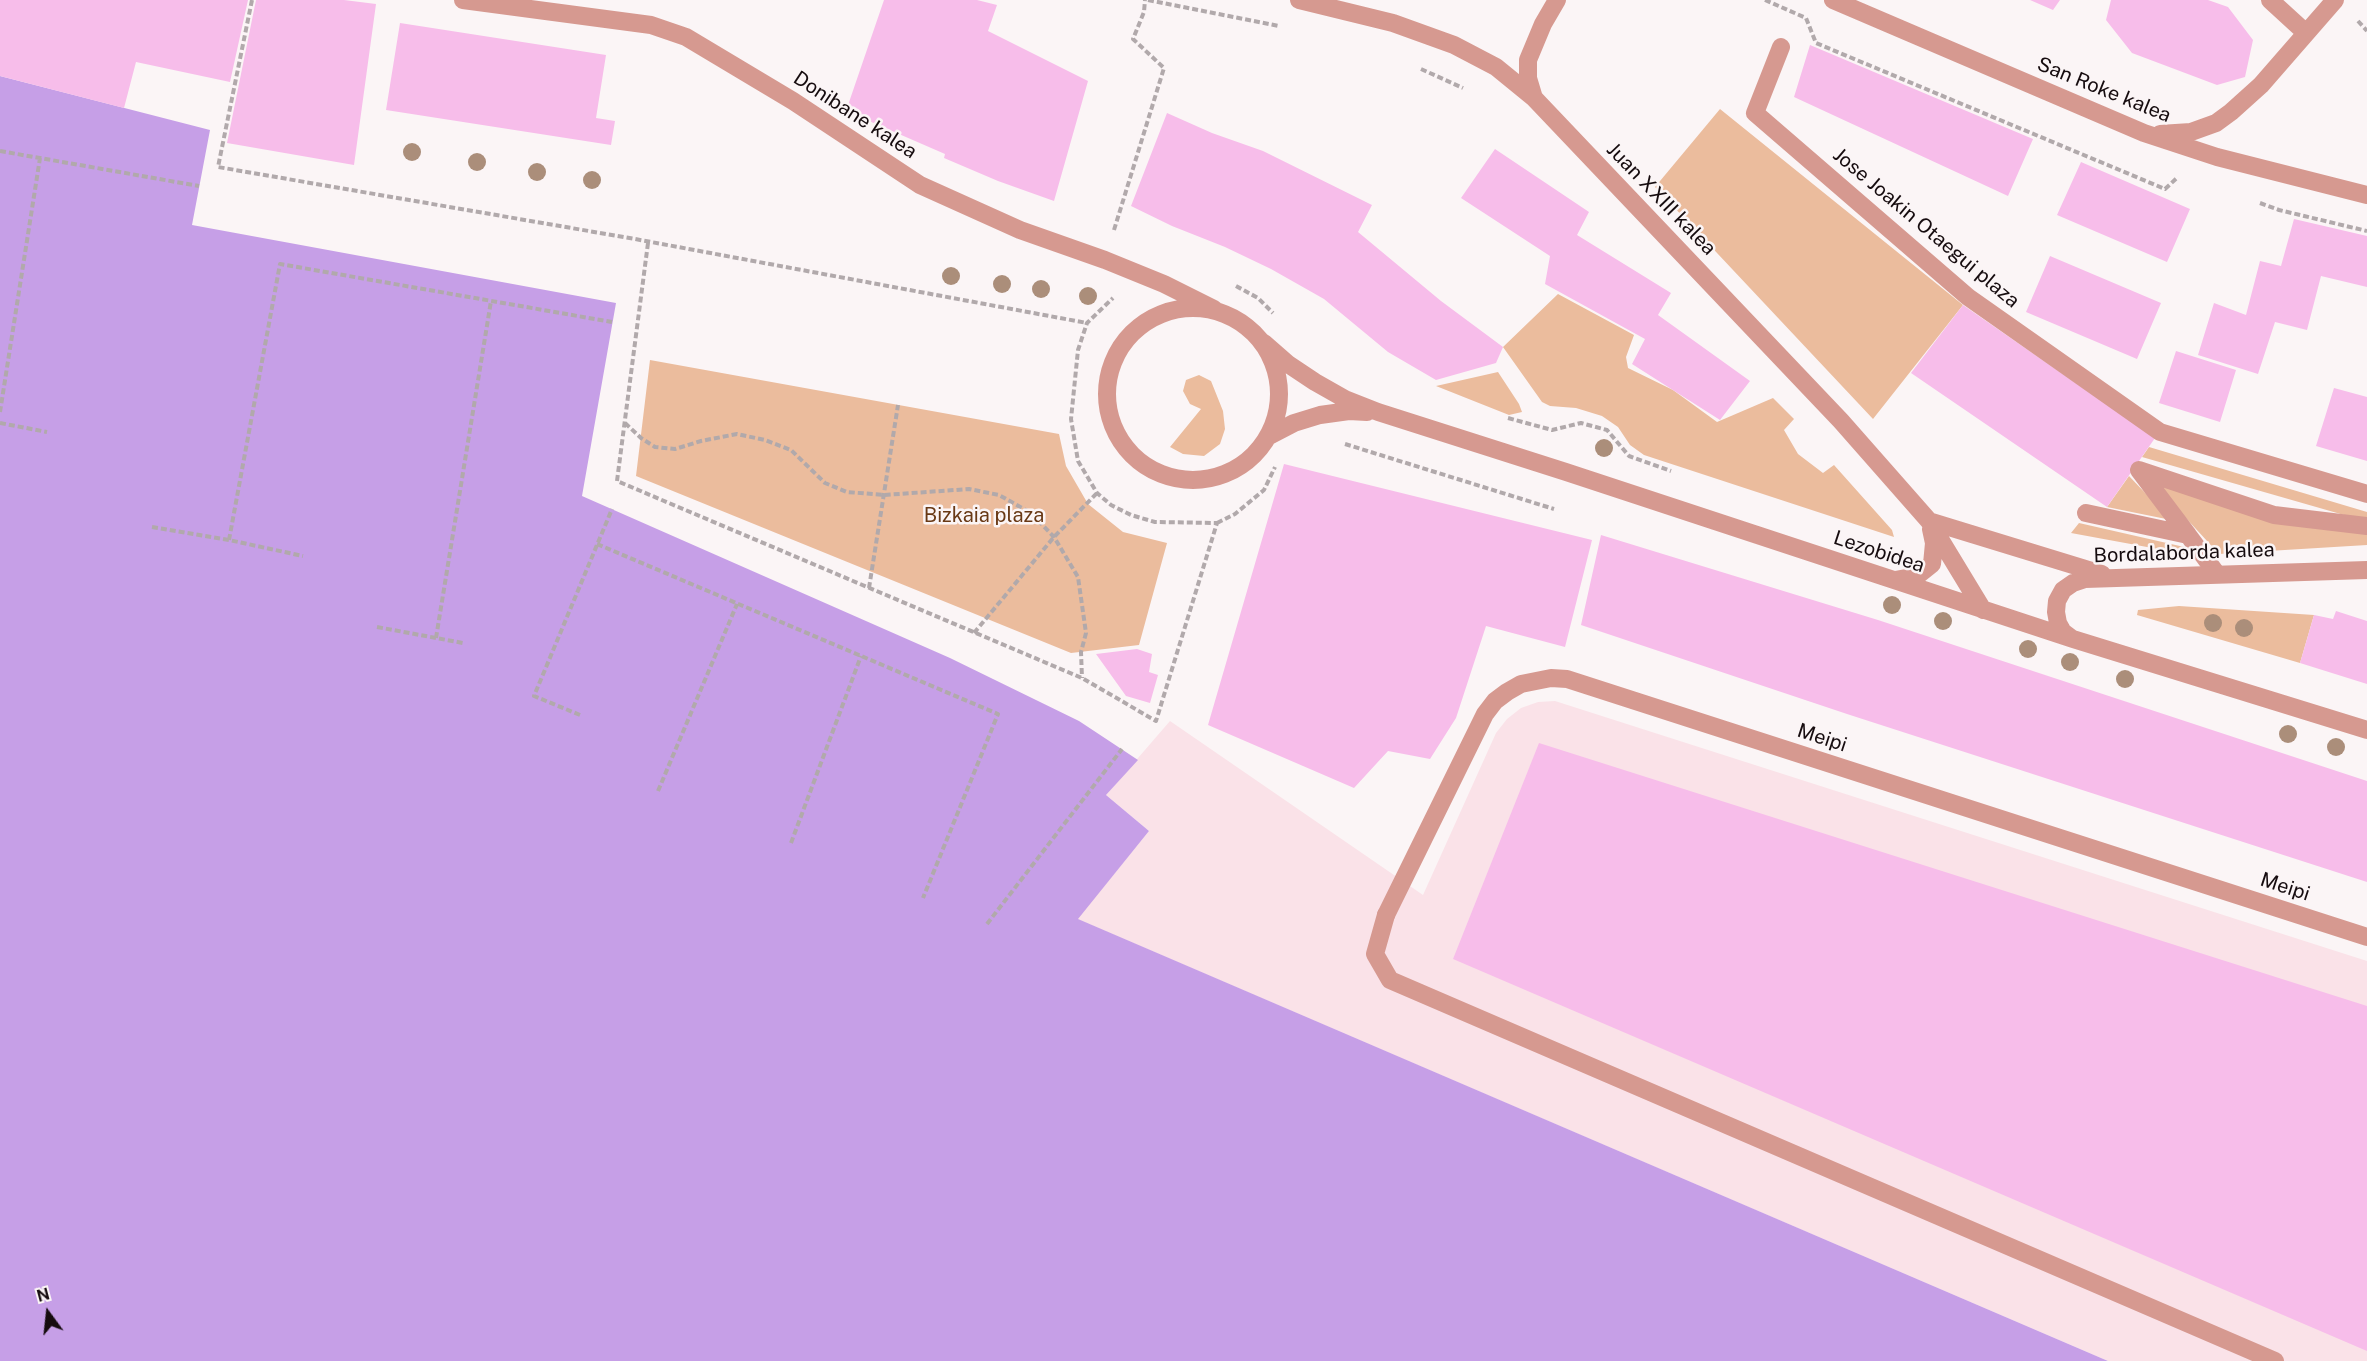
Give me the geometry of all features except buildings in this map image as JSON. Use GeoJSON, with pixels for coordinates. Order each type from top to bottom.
{"type":"FeatureCollection","features":[{"type":"Feature","properties":{"kind":"street","name":"Donibane kalea"},"geometry":{"type":"LineString","coordinates":[[463,0],[641,23],[686,37],[793,101],[920,185],[1020,230],[1164,284],[1214,309]]}},
{"type":"Feature","properties":{"kind":"street","name":"Juan XXIII kalea"},"geometry":{"type":"LineString","coordinates":[[1299,0],[1393,23],[1454,45],[1496,67],[1534,98],[1841,421],[1929,521],[1983,610]]}},
{"type":"Feature","properties":{"kind":"street"},"geometry":{"type":"LineString","coordinates":[[1534,98],[1528,78],[1528,60],[1543,24],[1557,0]]}},
{"type":"Feature","properties":{"kind":"street","name":"San Roke kalea"},"geometry":{"type":"LineString","coordinates":[[1833,0],[2144,133],[2217,157],[2367,195]]}},
{"type":"Feature","properties":{"kind":"street"},"geometry":{"type":"LineString","coordinates":[[2270,0],[2306,33]]}},
{"type":"Feature","properties":{"kind":"street"},"geometry":{"type":"LineString","coordinates":[[2144,133],[2167,135],[2191,132],[2216,123],[2260,85],[2335,0]]}},
{"type":"Feature","properties":{"kind":"street","name":"Jose Joakin Otaegui plaza"},"geometry":{"type":"LineString","coordinates":[[1781,47],[1755,113],[1968,297],[2160,432],[2367,494]]}},
{"type":"Feature","properties":{"kind":"street"},"geometry":{"type":"LineString","coordinates":[[1189,307],[1214,309],[1233,316],[1250,328],[1264,343],[1275,365],[1280,389],[1278,413],[1269,436],[1257,452],[1242,465],[1225,474],[1204,479],[1182,479],[1161,474],[1142,463],[1126,449],[1115,430],[1108,409],[1107,388],[1112,363],[1124,341],[1143,324],[1165,312],[1189,307]]}},
{"type":"Feature","properties":{"kind":"street","name":"Lezobidea"},"geometry":{"type":"LineString","coordinates":[[1264,343],[1288,364],[1316,382],[1346,399],[1377,412],[2073,639],[2367,730]]}},
{"type":"Feature","properties":{"kind":"street","name":"Lezobidea"},"geometry":{"type":"LineString","coordinates":[[1269,436],[1294,423],[1320,415],[1348,411],[1377,412]]}},
{"type":"Feature","properties":{"kind":"street"},"geometry":{"type":"LineString","coordinates":[[2217,574],[2139,470],[2274,515],[2367,526]]}},
{"type":"Feature","properties":{"kind":"street"},"geometry":{"type":"LineString","coordinates":[[2086,513],[2188,535]]}},
{"type":"Feature","properties":{"kind":"street"},"geometry":{"type":"LineString","coordinates":[[1895,580],[1917,576],[1932,564],[1934,543],[1929,521],[2115,578]]}},
{"type":"Feature","properties":{"kind":"street","name":"Bordalaborda kalea"},"geometry":{"type":"LineString","coordinates":[[2073,639],[2063,632],[2056,612],[2057,601],[2063,590],[2085,579],[2367,570]]}},
{"type":"Feature","properties":{"kind":"street","name":"Meipi"},"geometry":{"type":"LineString","coordinates":[[2275,1361],[1390,980],[1375,954],[1386,915],[1485,714],[1495,701],[1507,692],[1536,680],[1551,678],[1567,679],[2367,937]]}},
{"type":"Feature","properties":{"kind":"path"},"geometry":{"type":"LineString","coordinates":[[252,0],[218,167],[1087,323],[1078,350],[1071,419],[1078,461],[1097,493],[1111,505],[1131,515],[1155,522],[1217,523],[1234,514],[1264,490],[1279,458]]}},
{"type":"Feature","properties":{"kind":"path"},"geometry":{"type":"LineString","coordinates":[[1105,260],[1164,68],[1133,39],[1144,12],[1146,0],[1286,27]]}},
{"type":"Feature","properties":{"kind":"path"},"geometry":{"type":"LineString","coordinates":[[1765,0],[1806,18],[1816,42],[2025,130]]}},
{"type":"Feature","properties":{"kind":"path"},"geometry":{"type":"LineString","coordinates":[[2356,19],[2367,31]]}},
{"type":"Feature","properties":{"kind":"path"},"geometry":{"type":"LineString","coordinates":[[1411,64],[1472,91]]}},
{"type":"Feature","properties":{"kind":"path"},"geometry":{"type":"LineString","coordinates":[[0,151],[199,186]]}},
{"type":"Feature","properties":{"kind":"path"},"geometry":{"type":"LineString","coordinates":[[0,412],[40,158]]}},
{"type":"Feature","properties":{"kind":"path"},"geometry":{"type":"LineString","coordinates":[[648,243],[617,482],[1082,678],[1156,721],[1217,523]]}},
{"type":"Feature","properties":{"kind":"path"},"geometry":{"type":"LineString","coordinates":[[229,540],[280,264],[612,322]]}},
{"type":"Feature","properties":{"kind":"path"},"geometry":{"type":"LineString","coordinates":[[436,638],[491,301]]}},
{"type":"Feature","properties":{"kind":"path"},"geometry":{"type":"LineString","coordinates":[[869,588],[897,405]]}},
{"type":"Feature","properties":{"kind":"path"},"geometry":{"type":"LineString","coordinates":[[625,422],[640,438],[655,447],[675,449],[737,434],[765,440],[791,450],[825,483],[847,492],[884,495],[969,489],[999,495],[1031,513],[1054,537],[1078,577],[1086,633],[1081,652],[1082,678]]}},
{"type":"Feature","properties":{"kind":"path"},"geometry":{"type":"LineString","coordinates":[[0,423],[47,432]]}},
{"type":"Feature","properties":{"kind":"path"},"geometry":{"type":"LineString","coordinates":[[1581,423],[1607,430],[1629,456],[1674,472]]}},
{"type":"Feature","properties":{"kind":"path"},"geometry":{"type":"LineString","coordinates":[[1340,443],[1554,509]]}},
{"type":"Feature","properties":{"kind":"path"},"geometry":{"type":"LineString","coordinates":[[974,633],[1054,537],[1097,493]]}},
{"type":"Feature","properties":{"kind":"path"},"geometry":{"type":"LineString","coordinates":[[580,715],[534,696],[612,509]]}},
{"type":"Feature","properties":{"kind":"path"},"geometry":{"type":"LineString","coordinates":[[152,527],[303,556]]}},
{"type":"Feature","properties":{"kind":"path"},"geometry":{"type":"LineString","coordinates":[[597,544],[998,714],[923,898]]}},
{"type":"Feature","properties":{"kind":"path"},"geometry":{"type":"LineString","coordinates":[[658,791],[737,604]]}},
{"type":"Feature","properties":{"kind":"path"},"geometry":{"type":"LineString","coordinates":[[376,627],[463,643]]}},
{"type":"Feature","properties":{"kind":"path"},"geometry":{"type":"LineString","coordinates":[[791,843],[861,656]]}},
{"type":"Feature","properties":{"kind":"path"},"geometry":{"type":"LineString","coordinates":[[987,924],[1122,749]]}},
{"type":"Feature","properties":{"kind":"shaded area"},"geometry":{"type":"Polygon","coordinates":[[[0,76],[210,130],[192,225],[616,303],[582,496],[950,658],[1079,721],[1138,760],[1106,795],[1149,831],[1078,919],[2108,1361],[0,1361],[0,76]]]}},
{"type":"Feature","properties":{"kind":"shaded area"},"geometry":{"type":"Polygon","coordinates":[[[1555,701],[2367,961],[2367,1361],[2108,1361],[1077,919],[1149,831],[1106,795],[1170,721],[1423,895],[1496,733],[1507,719],[1521,708],[1538,702],[1555,701]]]}},
{"type":"Feature","properties":{"kind":"green space"},"geometry":{"type":"Polygon","coordinates":[[[1720,109],[1963,305],[1873,419],[1655,187],[1720,109]]]}},
{"type":"Feature","properties":{"kind":"green space"},"geometry":{"type":"Polygon","coordinates":[[[1558,294],[1634,335],[1626,357],[1628,368],[1673,390],[1717,422],[1773,398],[1794,419],[1784,430],[1798,454],[1823,473],[1834,465],[1892,530],[1894,537],[1644,455],[1630,445],[1618,427],[1602,416],[1576,408],[1550,406],[1542,402],[1503,347],[1558,294]]]}},
{"type":"Feature","properties":{"kind":"green space","name":"Bizkaia plaza"},"geometry":{"type":"Polygon","coordinates":[[[650,360],[1059,434],[1066,466],[1088,504],[1123,532],[1167,543],[1139,645],[1071,653],[636,476],[650,360]]]}},
{"type":"Feature","properties":{"kind":"green space"},"geometry":{"type":"Polygon","coordinates":[[[1498,372],[1522,412],[1509,415],[1436,386],[1498,372]]]}},
{"type":"Feature","properties":{"kind":"green space"},"geometry":{"type":"Polygon","coordinates":[[[1199,375],[1211,381],[1223,411],[1225,429],[1220,444],[1204,456],[1183,454],[1170,447],[1201,409],[1190,404],[1183,391],[1186,380],[1199,375]]]}},
{"type":"Feature","properties":{"kind":"green space"},"geometry":{"type":"Polygon","coordinates":[[[2149,447],[2367,512],[2367,520],[2142,457],[2149,447]]]}},
{"type":"Feature","properties":{"kind":"green space"},"geometry":{"type":"Polygon","coordinates":[[[2129,476],[2171,520],[2107,507],[2129,476]]]}},
{"type":"Feature","properties":{"kind":"green space"},"geometry":{"type":"Polygon","coordinates":[[[2150,479],[2367,531],[2367,545],[2219,554],[2150,479]]]}},
{"type":"Feature","properties":{"kind":"green space"},"geometry":{"type":"Polygon","coordinates":[[[2079,523],[2193,549],[2185,554],[2071,533],[2079,523]]]}},
{"type":"Feature","properties":{"kind":"green space"},"geometry":{"type":"Polygon","coordinates":[[[2179,606],[2314,615],[2300,663],[2137,615],[2138,610],[2179,606]]]}}]}
